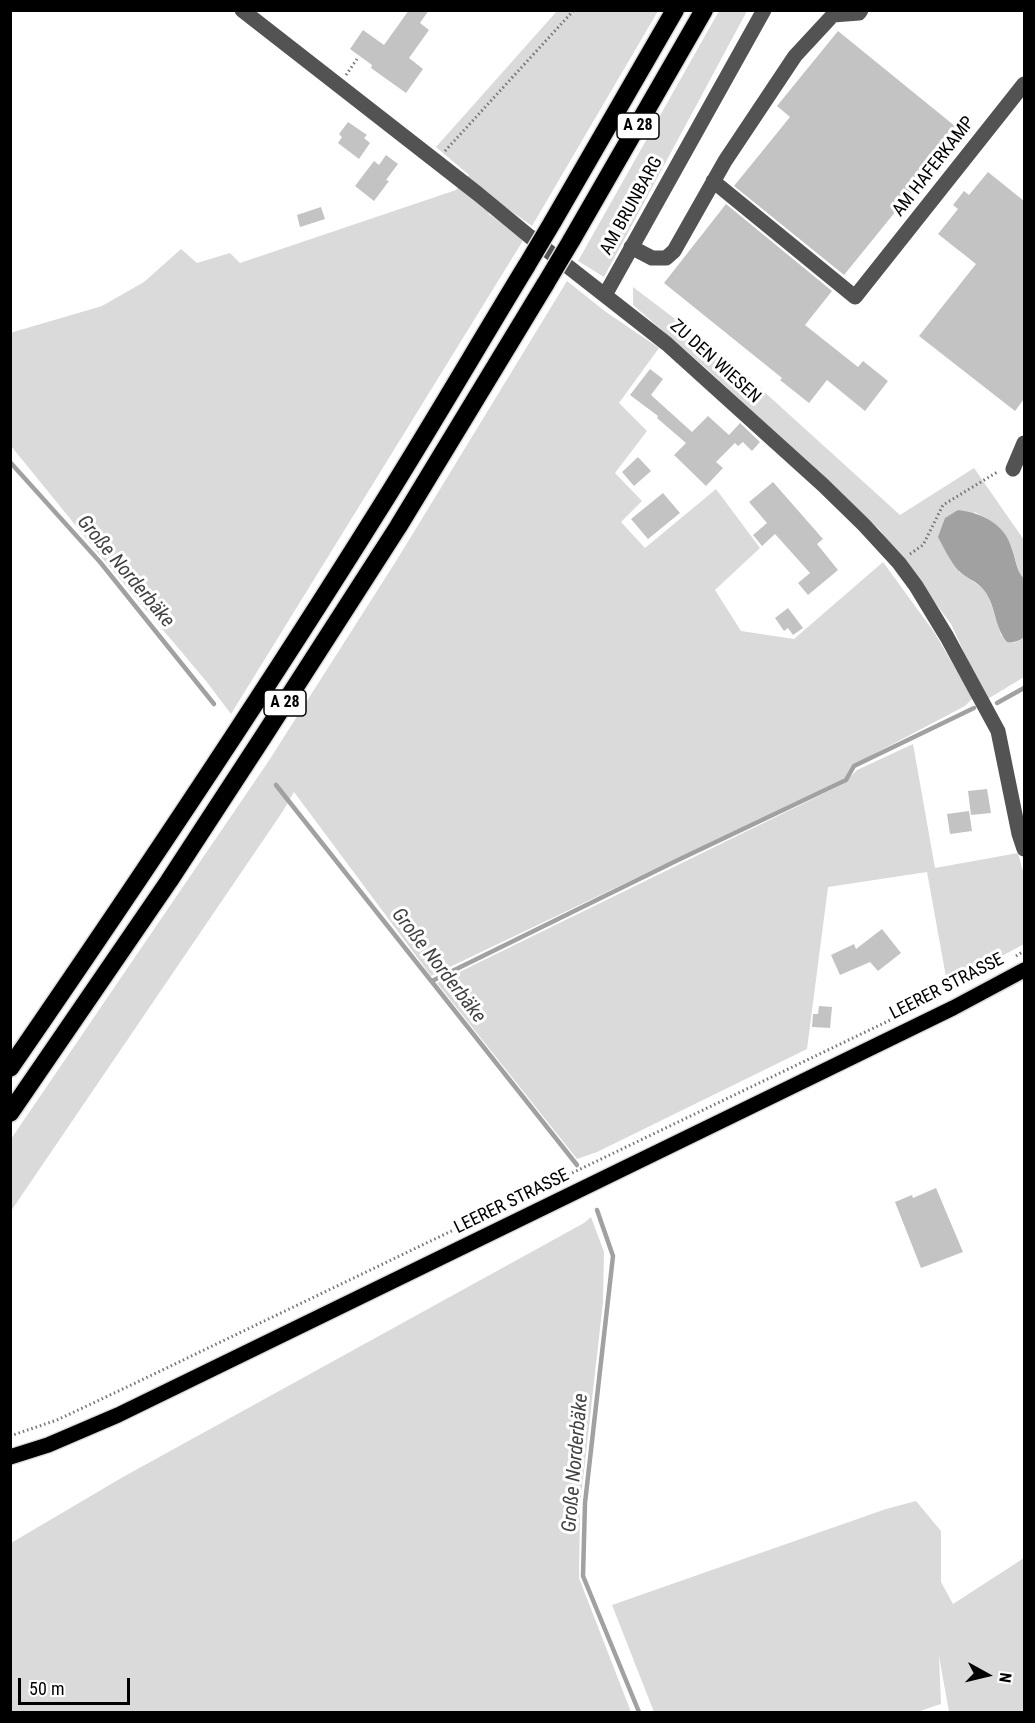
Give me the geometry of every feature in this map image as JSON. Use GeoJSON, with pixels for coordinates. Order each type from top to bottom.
{"type":"FeatureCollection","features":[{"type":"Feature","properties":{"kind":"highway","name":"A 28"},"geometry":{"type":"LineString","coordinates":[[10,1068],[150,864],[378,511],[527,266],[675,10]]}},
{"type":"Feature","properties":{"kind":"highway","name":"A 28"},"geometry":{"type":"LineString","coordinates":[[10,1113],[169,881],[398,527],[571,241],[704,10]]}},
{"type":"Feature","properties":{"kind":"main road","name":"LEERER STRASSE"},"geometry":{"type":"LineString","coordinates":[[10,1457],[48,1445],[138,1405],[952,1008],[1024,970]]}},
{"type":"Feature","properties":{"kind":"street","name":"ZU DEN WIESEN"},"geometry":{"type":"LineString","coordinates":[[242,10],[667,344],[823,484],[899,563],[946,637],[998,731],[1024,849]]}},
{"type":"Feature","properties":{"kind":"street","name":"AM BRUNBARG"},"geometry":{"type":"LineString","coordinates":[[605,295],[764,10]]}},
{"type":"Feature","properties":{"kind":"street"},"geometry":{"type":"LineString","coordinates":[[631,248],[652,258],[666,258],[674,251],[725,161],[795,56],[833,15],[859,13],[861,10]]}},
{"type":"Feature","properties":{"kind":"street","name":"AM HAFERKAMP"},"geometry":{"type":"LineString","coordinates":[[713,182],[855,297],[1024,84]]}},
{"type":"Feature","properties":{"kind":"street"},"geometry":{"type":"LineString","coordinates":[[1012,469],[1024,443]]}},
{"type":"Feature","properties":{"kind":"path"},"geometry":{"type":"LineString","coordinates":[[435,161],[574,10]]}},
{"type":"Feature","properties":{"kind":"path"},"geometry":{"type":"LineString","coordinates":[[899,563],[923,545],[943,506],[999,471],[1012,469]]}},
{"type":"Feature","properties":{"kind":"path"},"geometry":{"type":"LineString","coordinates":[[1009,960],[1024,951]]}},
{"type":"Feature","properties":{"kind":"path"},"geometry":{"type":"LineString","coordinates":[[10,1436],[57,1420],[127,1387],[939,996]]}},
{"type":"Feature","properties":{"kind":"shaded area"},"geometry":{"type":"Polygon","coordinates":[[[557,11],[658,11],[532,226],[497,201],[487,209],[489,214],[524,239],[231,714],[11,446],[10,333],[102,306],[144,282],[181,249],[197,263],[230,253],[240,263],[456,190],[469,175],[436,147],[557,11]]]}},
{"type":"Feature","properties":{"kind":"shaded area"},"geometry":{"type":"Polygon","coordinates":[[[719,11],[747,11],[604,277],[578,261],[719,11]]]}},
{"type":"Feature","properties":{"kind":"shaded area"},"geometry":{"type":"Polygon","coordinates":[[[567,281],[606,312],[659,348],[619,403],[647,431],[615,473],[642,501],[621,522],[645,548],[716,489],[760,548],[715,590],[741,631],[794,639],[883,562],[934,632],[973,698],[965,706],[853,765],[845,778],[431,976],[294,792],[11,1211],[11,1139],[268,762],[398,558],[567,281]]]}},
{"type":"Feature","properties":{"kind":"shaded area"},"geometry":{"type":"Polygon","coordinates":[[[633,287],[728,359],[900,515],[974,468],[1024,540],[1024,579],[1019,572],[1006,536],[992,522],[974,512],[959,572],[984,589],[989,597],[1001,635],[1014,643],[1024,637],[1024,677],[986,700],[951,624],[879,529],[708,370],[633,305],[633,287]]]}},
{"type":"Feature","properties":{"kind":"shaded area"},"geometry":{"type":"Polygon","coordinates":[[[958,510],[976,514],[991,521],[1009,540],[1024,579],[1024,637],[1018,641],[1007,642],[1000,630],[988,596],[981,587],[958,570],[938,537],[945,518],[958,510]]]}},
{"type":"Feature","properties":{"kind":"shaded area"},"geometry":{"type":"Polygon","coordinates":[[[913,744],[935,868],[1018,853],[1024,875],[1024,944],[957,980],[952,974],[946,977],[927,872],[828,887],[807,1049],[597,1152],[577,1159],[437,983],[843,784],[857,770],[913,744]]]}},
{"type":"Feature","properties":{"kind":"shaded area"},"geometry":{"type":"Polygon","coordinates":[[[591,1217],[604,1252],[603,1302],[580,1506],[579,1578],[631,1712],[11,1712],[11,1543],[123,1477],[584,1223],[591,1217]]]}},
{"type":"Feature","properties":{"kind":"shaded area"},"geometry":{"type":"Polygon","coordinates":[[[916,1501],[941,1531],[941,1582],[953,1604],[1024,1558],[1024,1712],[949,1712],[939,1656],[941,1704],[917,1712],[654,1712],[612,1605],[886,1509],[916,1501]]]}},
{"type":"Feature","properties":{"kind":"building"},"geometry":{"type":"Polygon","coordinates":[[[409,10],[429,10],[420,23],[429,30],[409,58],[423,69],[406,93],[371,68],[372,65],[350,49],[363,30],[384,45],[409,10]]]}},
{"type":"Feature","properties":{"kind":"building"},"geometry":{"type":"Polygon","coordinates":[[[838,31],[961,131],[844,275],[734,186],[790,117],[777,106],[838,31]]]}},
{"type":"Feature","properties":{"kind":"building"},"geometry":{"type":"Polygon","coordinates":[[[348,122],[367,135],[364,138],[370,143],[359,159],[338,143],[342,137],[339,134],[348,122]]]}},
{"type":"Feature","properties":{"kind":"building"},"geometry":{"type":"Polygon","coordinates":[[[386,155],[398,164],[374,201],[355,186],[374,161],[379,165],[386,155]]]}},
{"type":"Feature","properties":{"kind":"building"},"geometry":{"type":"Polygon","coordinates":[[[988,172],[1024,201],[1024,399],[1015,411],[919,336],[976,264],[938,234],[958,209],[953,205],[964,191],[969,195],[988,172]]]}},
{"type":"Feature","properties":{"kind":"building"},"geometry":{"type":"Polygon","coordinates":[[[726,204],[832,291],[805,325],[858,367],[863,361],[888,381],[865,411],[827,380],[809,403],[780,380],[782,378],[664,283],[726,204]]]}},
{"type":"Feature","properties":{"kind":"building"},"geometry":{"type":"Polygon","coordinates":[[[321,207],[325,219],[300,227],[297,215],[321,207]]]}},
{"type":"Feature","properties":{"kind":"building"},"geometry":{"type":"Polygon","coordinates":[[[650,369],[663,379],[651,395],[692,432],[708,416],[729,435],[740,423],[760,442],[752,451],[743,442],[738,446],[735,443],[716,462],[723,468],[706,486],[674,455],[686,443],[657,418],[658,416],[630,395],[650,369]]]}},
{"type":"Feature","properties":{"kind":"building"},"geometry":{"type":"Polygon","coordinates":[[[638,457],[651,471],[634,486],[622,472],[638,457]]]}},
{"type":"Feature","properties":{"kind":"building"},"geometry":{"type":"Polygon","coordinates":[[[773,482],[823,539],[817,544],[838,570],[808,595],[798,583],[810,573],[775,534],[762,546],[753,535],[767,523],[749,502],[773,482]]]}},
{"type":"Feature","properties":{"kind":"building"},"geometry":{"type":"Polygon","coordinates":[[[663,493],[680,513],[648,539],[631,519],[663,493]]]}},
{"type":"Feature","properties":{"kind":"building"},"geometry":{"type":"Polygon","coordinates":[[[788,608],[803,628],[793,635],[788,628],[784,631],[775,618],[788,608]]]}},
{"type":"Feature","properties":{"kind":"building"},"geometry":{"type":"Polygon","coordinates":[[[987,789],[991,813],[971,815],[968,791],[987,789]]]}},
{"type":"Feature","properties":{"kind":"building"},"geometry":{"type":"Polygon","coordinates":[[[969,811],[972,831],[950,834],[947,814],[969,811]]]}},
{"type":"Feature","properties":{"kind":"building"},"geometry":{"type":"Polygon","coordinates":[[[882,929],[901,953],[878,971],[870,962],[840,975],[831,955],[854,944],[856,949],[882,929]]]}},
{"type":"Feature","properties":{"kind":"building"},"geometry":{"type":"Polygon","coordinates":[[[819,1006],[832,1007],[830,1028],[812,1027],[813,1014],[818,1014],[819,1006]]]}},
{"type":"Feature","properties":{"kind":"building"},"geometry":{"type":"Polygon","coordinates":[[[936,1188],[963,1252],[921,1268],[895,1202],[912,1195],[913,1198],[936,1188]]]}},
{"type":"Feature","properties":{"kind":"waterway","name":"Große Norderbäke"},"geometry":{"type":"LineString","coordinates":[[10,462],[100,562],[214,704]]}},
{"type":"Feature","properties":{"kind":"waterway"},"geometry":{"type":"LineString","coordinates":[[997,703],[1024,688]]}},
{"type":"Feature","properties":{"kind":"waterway"},"geometry":{"type":"LineString","coordinates":[[432,981],[846,780],[854,766],[974,708]]}},
{"type":"Feature","properties":{"kind":"waterway","name":"Große Norderbäke"},"geometry":{"type":"LineString","coordinates":[[276,785],[577,1165]]}},
{"type":"Feature","properties":{"kind":"waterway","name":"Große Norderbäke"},"geometry":{"type":"LineString","coordinates":[[597,1210],[613,1256],[585,1503],[583,1576],[639,1712]]}}]}
